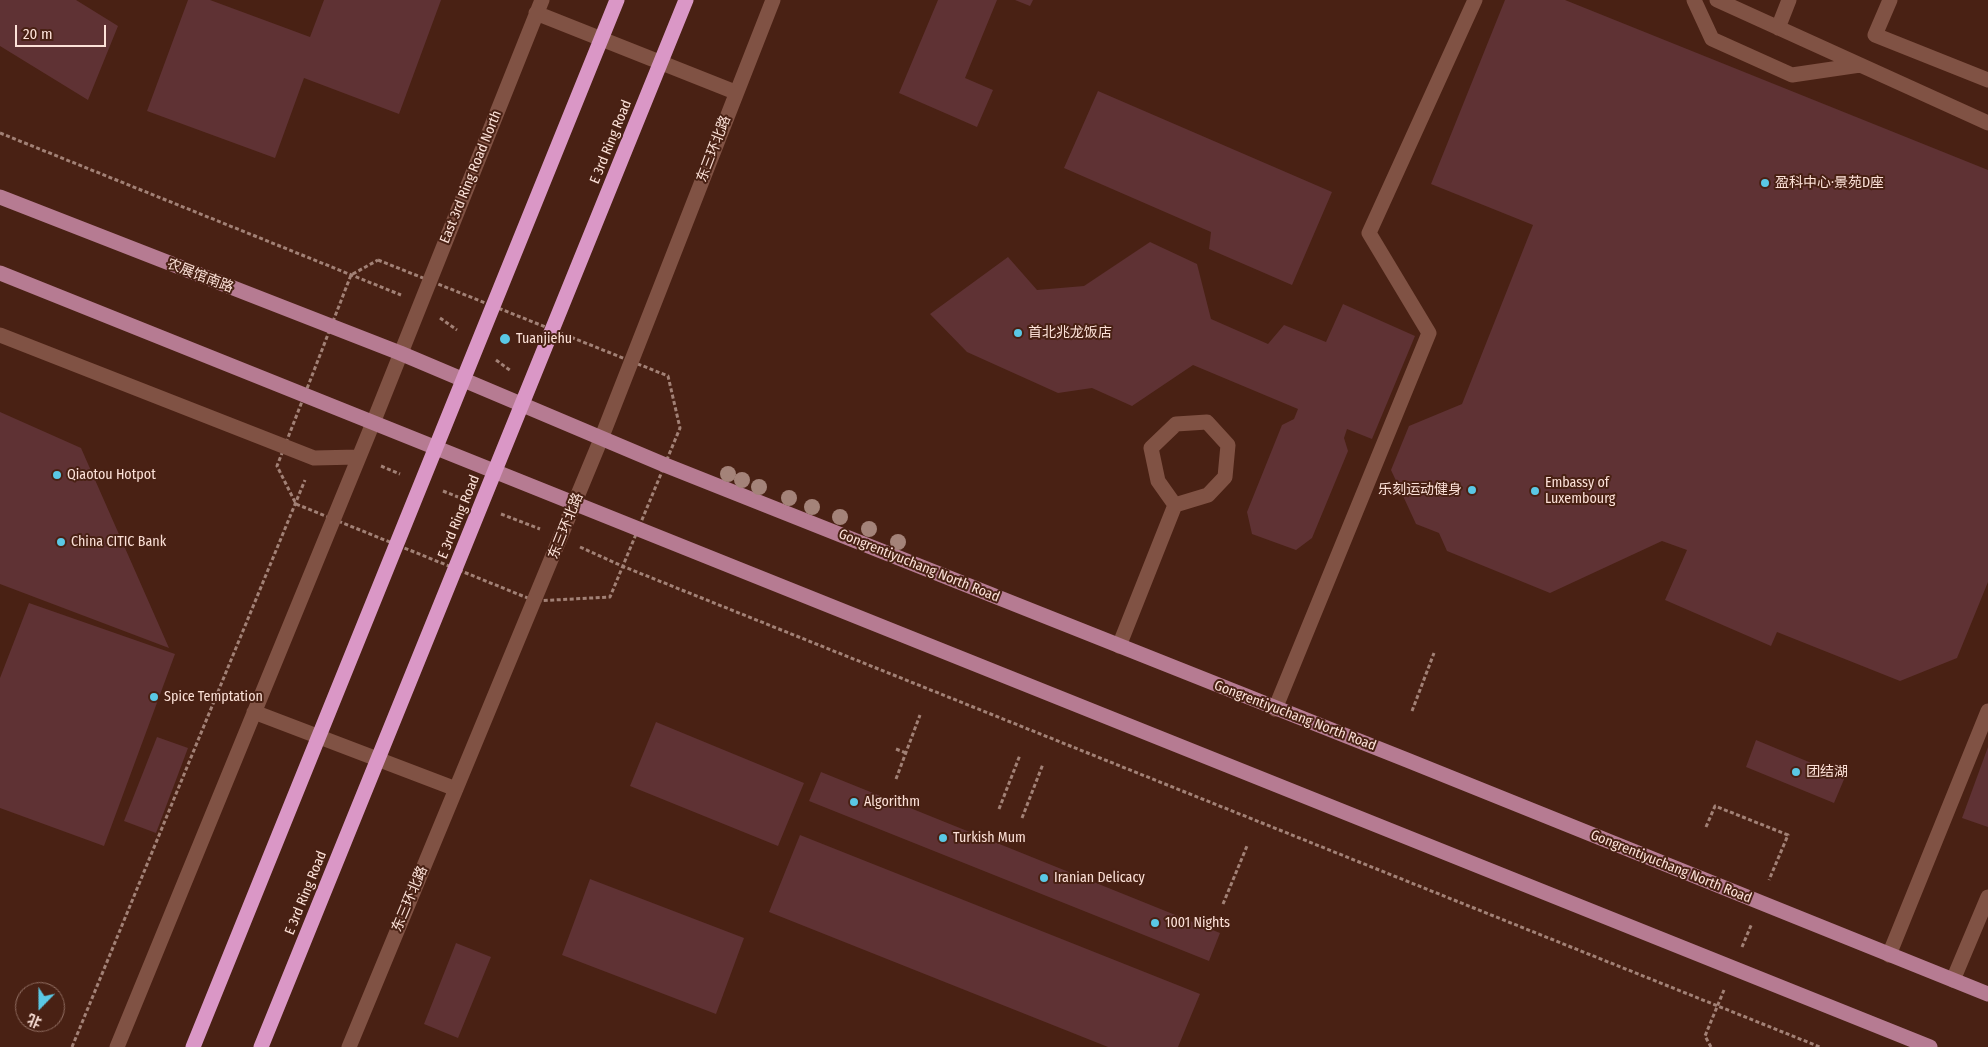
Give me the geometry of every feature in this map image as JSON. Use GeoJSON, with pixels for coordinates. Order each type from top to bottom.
{"type":"FeatureCollection","features":[{"type":"Feature","properties":{"kind":"highway"},"geometry":{"type":"LineString","coordinates":[[193,1047],[283,829],[617,0]]}},
{"type":"Feature","properties":{"kind":"highway","name":"E 3rd Ring Road"},"geometry":{"type":"LineString","coordinates":[[261,1047],[686,0]]}},
{"type":"Feature","properties":{"kind":"main road","name":"农展馆南路"},"geometry":{"type":"LineString","coordinates":[[0,197],[400,353],[601,439]]}},
{"type":"Feature","properties":{"kind":"main road"},"geometry":{"type":"LineString","coordinates":[[0,273],[1930,1047]]}},
{"type":"Feature","properties":{"kind":"main road","name":"Gongrentiyuchang North Road"},"geometry":{"type":"LineString","coordinates":[[601,439],[1988,994]]}},
{"type":"Feature","properties":{"kind":"street","name":"东三环北路"},"geometry":{"type":"LineString","coordinates":[[349,1047],[601,439],[772,0]]}},
{"type":"Feature","properties":{"kind":"street"},"geometry":{"type":"LineString","coordinates":[[1275,709],[1429,333],[1369,233],[1475,0]]}},
{"type":"Feature","properties":{"kind":"street"},"geometry":{"type":"LineString","coordinates":[[1694,0],[1712,39],[1792,75],[1860,65]]}},
{"type":"Feature","properties":{"kind":"street"},"geometry":{"type":"LineString","coordinates":[[1717,0],[1988,123]]}},
{"type":"Feature","properties":{"kind":"street"},"geometry":{"type":"LineString","coordinates":[[1778,28],[1789,0]]}},
{"type":"Feature","properties":{"kind":"street"},"geometry":{"type":"LineString","coordinates":[[1890,0],[1875,35],[1988,80]]}},
{"type":"Feature","properties":{"kind":"street"},"geometry":{"type":"LineString","coordinates":[[539,7],[735,92]]}},
{"type":"Feature","properties":{"kind":"street","name":"East 3rd Ring Road North"},"geometry":{"type":"LineString","coordinates":[[373,423],[539,7]]}},
{"type":"Feature","properties":{"kind":"street"},"geometry":{"type":"LineString","coordinates":[[0,335],[314,458],[358,457]]}},
{"type":"Feature","properties":{"kind":"street"},"geometry":{"type":"LineString","coordinates":[[1207,422],[1228,445],[1225,477],[1208,495],[1175,505],[1158,481],[1151,448],[1176,424],[1207,422]]}},
{"type":"Feature","properties":{"kind":"street"},"geometry":{"type":"LineString","coordinates":[[117,1047],[373,423]]}},
{"type":"Feature","properties":{"kind":"street"},"geometry":{"type":"LineString","coordinates":[[1119,646],[1175,505]]}},
{"type":"Feature","properties":{"kind":"street"},"geometry":{"type":"LineString","coordinates":[[1889,954],[1988,711]]}},
{"type":"Feature","properties":{"kind":"street"},"geometry":{"type":"LineString","coordinates":[[254,712],[456,789]]}},
{"type":"Feature","properties":{"kind":"street"},"geometry":{"type":"LineString","coordinates":[[1953,980],[1988,897]]}},
{"type":"Feature","properties":{"kind":"path"},"geometry":{"type":"LineString","coordinates":[[0,133],[421,303],[461,333]]}},
{"type":"Feature","properties":{"kind":"path"},"geometry":{"type":"LineString","coordinates":[[378,260],[668,376],[680,428],[610,597],[535,601]]}},
{"type":"Feature","properties":{"kind":"path"},"geometry":{"type":"LineString","coordinates":[[492,357],[516,374]]}},
{"type":"Feature","properties":{"kind":"path"},"geometry":{"type":"LineString","coordinates":[[358,457],[402,474]]}},
{"type":"Feature","properties":{"kind":"path"},"geometry":{"type":"LineString","coordinates":[[72,1047],[314,458]]}},
{"type":"Feature","properties":{"kind":"path"},"geometry":{"type":"LineString","coordinates":[[437,488],[464,499]]}},
{"type":"Feature","properties":{"kind":"path"},"geometry":{"type":"LineString","coordinates":[[501,514],[561,538],[622,566],[1820,1047]]}},
{"type":"Feature","properties":{"kind":"path"},"geometry":{"type":"LineString","coordinates":[[1412,711],[1434,653]]}},
{"type":"Feature","properties":{"kind":"path"},"geometry":{"type":"LineString","coordinates":[[896,779],[920,715]]}},
{"type":"Feature","properties":{"kind":"path"},"geometry":{"type":"LineString","coordinates":[[896,749],[906,753]]}},
{"type":"Feature","properties":{"kind":"path"},"geometry":{"type":"LineString","coordinates":[[999,809],[1020,755]]}},
{"type":"Feature","properties":{"kind":"path"},"geometry":{"type":"LineString","coordinates":[[1022,818],[1043,764]]}},
{"type":"Feature","properties":{"kind":"path"},"geometry":{"type":"LineString","coordinates":[[1706,827],[1715,806]]}},
{"type":"Feature","properties":{"kind":"path"},"geometry":{"type":"LineString","coordinates":[[1224,904],[1247,846]]}},
{"type":"Feature","properties":{"kind":"building"},"geometry":{"type":"Polygon","coordinates":[[[0,0],[76,0],[118,26],[88,100],[0,46],[0,0]]]}},
{"type":"Feature","properties":{"kind":"building"},"geometry":{"type":"Polygon","coordinates":[[[188,0],[210,0],[310,37],[324,0],[441,0],[399,114],[304,78],[275,158],[147,111],[188,0]]]}},
{"type":"Feature","properties":{"kind":"building"},"geometry":{"type":"Polygon","coordinates":[[[938,0],[997,0],[965,78],[993,90],[977,127],[899,93],[938,0]]]}},
{"type":"Feature","properties":{"kind":"building"},"geometry":{"type":"Polygon","coordinates":[[[1015,0],[1033,0],[1030,6],[1015,0]]]}},
{"type":"Feature","properties":{"kind":"building"},"geometry":{"type":"Polygon","coordinates":[[[1505,0],[1565,0],[1988,170],[1988,582],[1957,658],[1900,681],[1777,632],[1771,646],[1665,600],[1687,550],[1662,541],[1550,593],[1447,551],[1439,533],[1416,524],[1391,470],[1409,426],[1462,404],[1533,225],[1431,184],[1505,0]]]}},
{"type":"Feature","properties":{"kind":"building"},"geometry":{"type":"Polygon","coordinates":[[[1098,91],[1332,192],[1292,285],[1209,249],[1211,232],[1064,168],[1098,91]]]}},
{"type":"Feature","properties":{"kind":"building"},"geometry":{"type":"Polygon","coordinates":[[[1150,242],[1197,264],[1211,319],[1268,344],[1284,325],[1326,342],[1343,304],[1415,336],[1372,439],[1347,429],[1344,438],[1348,451],[1312,538],[1296,550],[1252,534],[1247,512],[1282,425],[1294,419],[1298,409],[1193,365],[1132,406],[1092,388],[1058,393],[967,352],[930,314],[1008,257],[1037,290],[1084,286],[1150,242]]]}},
{"type":"Feature","properties":{"kind":"building","name":"China CITIC Bank"},"geometry":{"type":"Polygon","coordinates":[[[0,412],[81,448],[169,648],[0,584],[0,412]]]}},
{"type":"Feature","properties":{"kind":"building"},"geometry":{"type":"Polygon","coordinates":[[[29,603],[175,654],[104,846],[0,808],[0,678],[29,603]]]}},
{"type":"Feature","properties":{"kind":"building"},"geometry":{"type":"Polygon","coordinates":[[[656,722],[804,783],[778,846],[630,786],[656,722]]]}},
{"type":"Feature","properties":{"kind":"building"},"geometry":{"type":"Polygon","coordinates":[[[157,737],[188,748],[156,833],[124,821],[157,737]]]}},
{"type":"Feature","properties":{"kind":"building","name":"团结湖"},"geometry":{"type":"Polygon","coordinates":[[[1756,740],[1845,777],[1834,803],[1746,767],[1756,740]]]}},
{"type":"Feature","properties":{"kind":"building"},"geometry":{"type":"Polygon","coordinates":[[[1988,747],[1988,827],[1962,818],[1988,747]]]}},
{"type":"Feature","properties":{"kind":"building"},"geometry":{"type":"Polygon","coordinates":[[[821,772],[1220,933],[1209,961],[809,801],[821,772]]]}},
{"type":"Feature","properties":{"kind":"building"},"geometry":{"type":"Polygon","coordinates":[[[800,835],[1200,994],[1178,1047],[1108,1047],[769,912],[800,835]]]}},
{"type":"Feature","properties":{"kind":"building"},"geometry":{"type":"Polygon","coordinates":[[[590,879],[744,938],[716,1014],[562,955],[590,879]]]}},
{"type":"Feature","properties":{"kind":"building"},"geometry":{"type":"Polygon","coordinates":[[[456,943],[491,957],[458,1038],[424,1024],[456,943]]]}},
{"type":"Feature","properties":{"kind":"place","name":"盈科中心·景苑D座"},"geometry":{"type":"Point","coordinates":[1765,183]}},
{"type":"Feature","properties":{"kind":"place","name":"首北兆龙饭店"},"geometry":{"type":"Point","coordinates":[1018,333]}},
{"type":"Feature","properties":{"kind":"place","name":"Tuanjiehu"},"geometry":{"type":"Point","coordinates":[505,339]}},
{"type":"Feature","properties":{"kind":"place","name":"Qiaotou Hotpot"},"geometry":{"type":"Point","coordinates":[57,475]}},
{"type":"Feature","properties":{"kind":"place","name":"乐刻运动健身"},"geometry":{"type":"Point","coordinates":[1472,490]}},
{"type":"Feature","properties":{"kind":"place","name":"Embassy of Luxembourg"},"geometry":{"type":"Point","coordinates":[1535,491]}},
{"type":"Feature","properties":{"kind":"place","name":"China CITIC Bank"},"geometry":{"type":"Point","coordinates":[61,542]}},
{"type":"Feature","properties":{"kind":"place","name":"Spice Temptation"},"geometry":{"type":"Point","coordinates":[154,697]}},
{"type":"Feature","properties":{"kind":"place","name":"团结湖"},"geometry":{"type":"Point","coordinates":[1796,772]}},
{"type":"Feature","properties":{"kind":"place","name":"Algorithm"},"geometry":{"type":"Point","coordinates":[854,802]}},
{"type":"Feature","properties":{"kind":"place","name":"Turkish Mum"},"geometry":{"type":"Point","coordinates":[943,838]}},
{"type":"Feature","properties":{"kind":"place","name":"Iranian Delicacy"},"geometry":{"type":"Point","coordinates":[1044,878]}},
{"type":"Feature","properties":{"kind":"place","name":"1001 Nights"},"geometry":{"type":"Point","coordinates":[1155,923]}}]}
